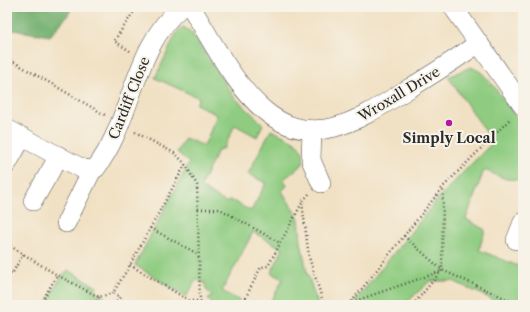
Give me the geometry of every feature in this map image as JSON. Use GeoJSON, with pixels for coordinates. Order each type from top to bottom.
{"type":"FeatureCollection","features":[{"type":"Feature","properties":{"kind":"street","name":"Cardiff Close"},"geometry":{"type":"LineString","coordinates":[[66,223],[92,170],[100,162],[121,124],[144,60],[168,19],[181,7]]}},
{"type":"Feature","properties":{"kind":"street","name":"Wroxall Drive"},"geometry":{"type":"LineString","coordinates":[[192,7],[234,74],[256,103],[283,123],[312,130],[338,127],[360,119],[433,74],[479,43]]}},
{"type":"Feature","properties":{"kind":"street"},"geometry":{"type":"LineString","coordinates":[[453,7],[523,106]]}},
{"type":"Feature","properties":{"kind":"street"},"geometry":{"type":"LineString","coordinates":[[312,130],[311,160],[321,183]]}},
{"type":"Feature","properties":{"kind":"street"},"geometry":{"type":"LineString","coordinates":[[7,164],[15,133],[83,169],[92,170]]}},
{"type":"Feature","properties":{"kind":"street"},"geometry":{"type":"LineString","coordinates":[[33,201],[60,156]]}},
{"type":"Feature","properties":{"kind":"street"},"geometry":{"type":"LineString","coordinates":[[516,240],[523,222]]}},
{"type":"Feature","properties":{"kind":"path"},"geometry":{"type":"LineString","coordinates":[[137,7],[114,41],[144,60]]}},
{"type":"Feature","properties":{"kind":"path"},"geometry":{"type":"LineString","coordinates":[[7,58],[176,154],[185,164],[197,185],[200,300]]}},
{"type":"Feature","properties":{"kind":"path"},"geometry":{"type":"LineString","coordinates":[[350,304],[443,187],[523,106]]}},
{"type":"Feature","properties":{"kind":"path"},"geometry":{"type":"LineString","coordinates":[[7,244],[57,275],[99,297],[113,293],[185,164]]}},
{"type":"Feature","properties":{"kind":"path"},"geometry":{"type":"LineString","coordinates":[[242,305],[261,267],[268,266],[302,202],[310,192],[321,183]]}},
{"type":"Feature","properties":{"kind":"path"},"geometry":{"type":"LineString","coordinates":[[413,305],[442,270],[443,187]]}},
{"type":"Feature","properties":{"kind":"path"},"geometry":{"type":"LineString","coordinates":[[302,202],[309,257],[324,305]]}},
{"type":"Feature","properties":{"kind":"path"},"geometry":{"type":"LineString","coordinates":[[198,209],[220,209],[280,243]]}},
{"type":"Feature","properties":{"kind":"path"},"geometry":{"type":"LineString","coordinates":[[150,228],[198,254]]}},
{"type":"Feature","properties":{"kind":"path"},"geometry":{"type":"LineString","coordinates":[[404,236],[442,270],[520,305]]}},
{"type":"Feature","properties":{"kind":"path"},"geometry":{"type":"LineString","coordinates":[[7,271],[12,274],[23,254]]}},
{"type":"Feature","properties":{"kind":"path"},"geometry":{"type":"LineString","coordinates":[[130,265],[190,301],[200,300],[208,305]]}},
{"type":"Feature","properties":{"kind":"path"},"geometry":{"type":"LineString","coordinates":[[350,304],[442,270]]}},
{"type":"Feature","properties":{"kind":"path"},"geometry":{"type":"LineString","coordinates":[[40,305],[57,275]]}},
{"type":"Feature","properties":{"kind":"path"},"geometry":{"type":"LineString","coordinates":[[113,293],[120,297],[115,305]]}},
{"type":"Feature","properties":{"kind":"path"},"geometry":{"type":"LineString","coordinates":[[95,305],[99,297]]}},
{"type":"Feature","properties":{"kind":"green space"},"geometry":{"type":"Polygon","coordinates":[[[7,7],[72,7],[68,15],[50,36],[7,29],[7,7]]]}},
{"type":"Feature","properties":{"kind":"green space"},"geometry":{"type":"Polygon","coordinates":[[[183,27],[191,32],[234,97],[263,124],[257,137],[235,125],[224,148],[218,150],[200,187],[227,203],[231,200],[251,211],[266,183],[248,174],[271,130],[299,146],[302,150],[303,164],[284,179],[287,186],[282,191],[299,219],[301,242],[307,272],[318,305],[269,305],[283,279],[271,273],[283,249],[253,232],[222,291],[240,301],[238,305],[216,305],[208,300],[212,295],[206,290],[205,283],[196,280],[186,297],[135,265],[189,163],[177,152],[185,138],[204,146],[217,115],[196,104],[199,98],[155,78],[177,32],[183,27]]]}},
{"type":"Feature","properties":{"kind":"green space"},"geometry":{"type":"Polygon","coordinates":[[[471,67],[481,72],[493,85],[523,127],[523,180],[506,179],[484,170],[466,219],[485,230],[479,250],[523,268],[523,305],[504,305],[453,281],[430,281],[404,305],[360,305],[355,301],[440,196],[493,142],[448,77],[471,67]]]}},
{"type":"Feature","properties":{"kind":"green space"},"geometry":{"type":"Polygon","coordinates":[[[68,270],[97,287],[95,292],[114,303],[113,305],[46,305],[59,280],[68,270]]]}},
{"type":"Feature","properties":{"kind":"place","name":"Simply Local"},"geometry":{"type":"Point","coordinates":[449,123]}}]}
